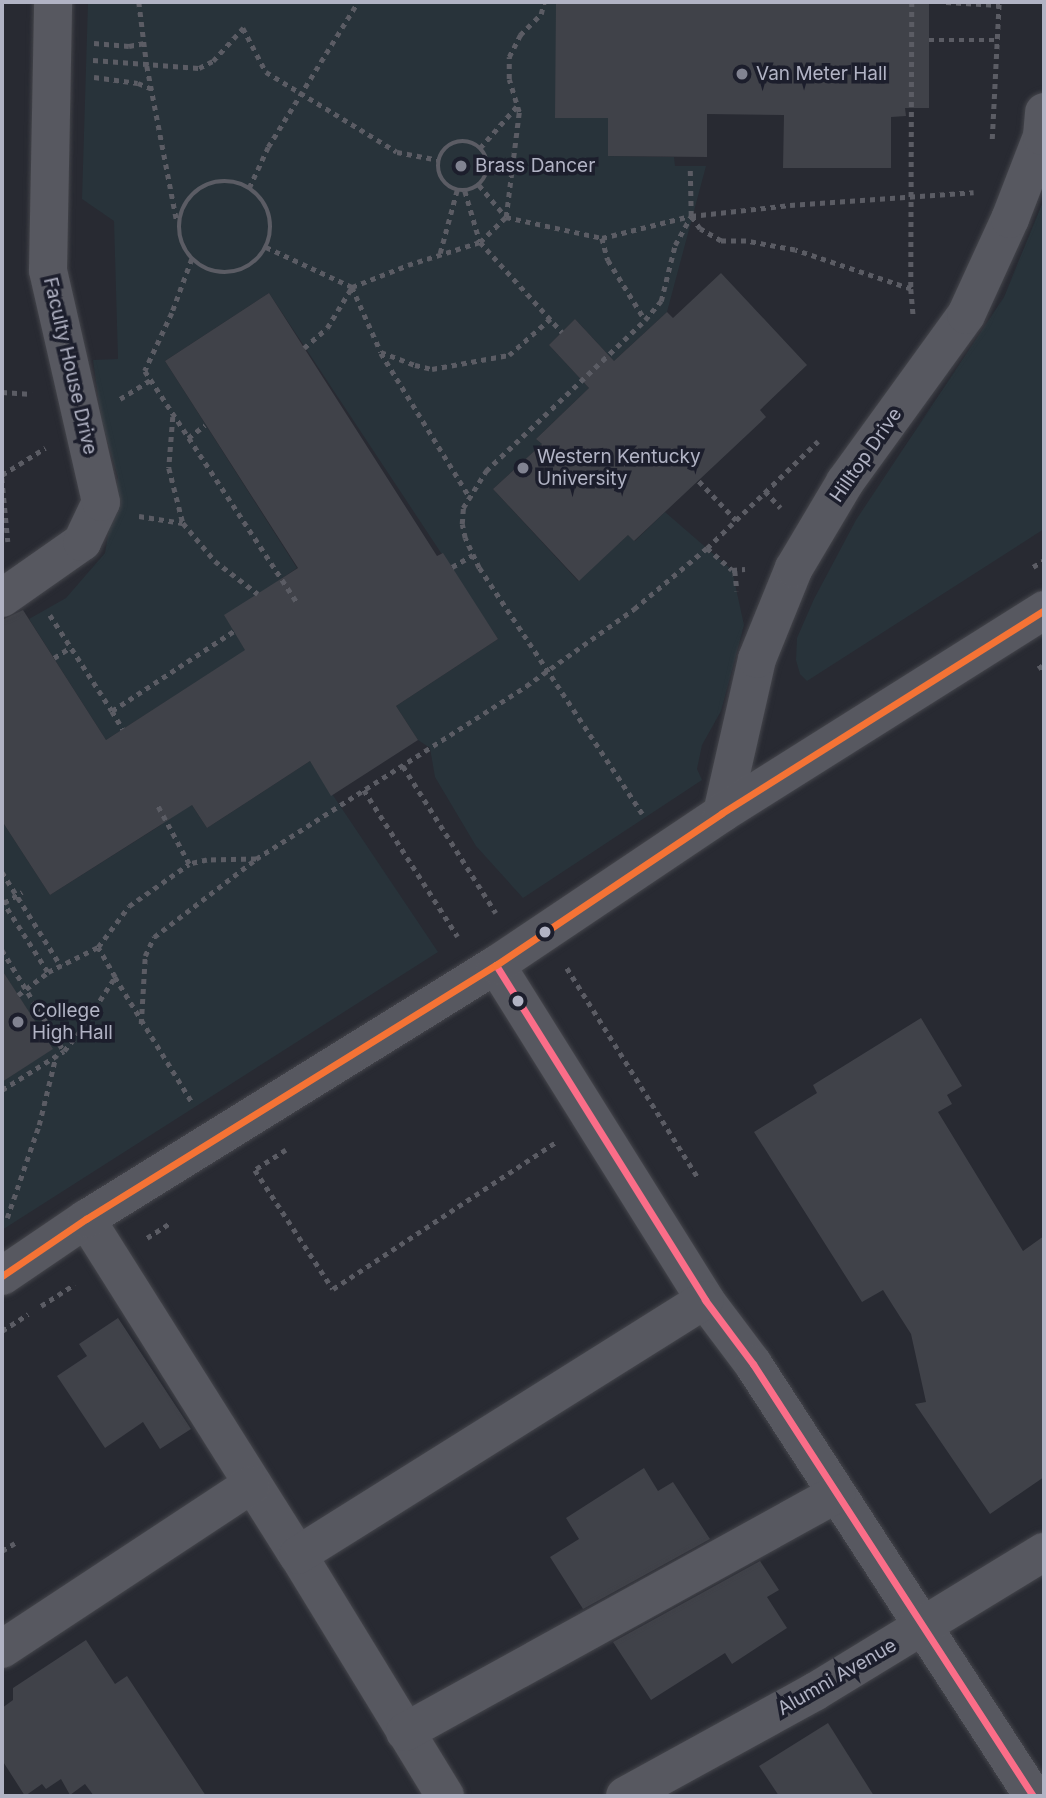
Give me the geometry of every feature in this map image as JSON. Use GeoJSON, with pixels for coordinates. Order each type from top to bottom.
{"type":"FeatureCollection","features":[{"type":"Feature","properties":{"kind":"street","name":"Faculty House Drive"},"geometry":{"type":"LineString","coordinates":[[2,598],[82,542],[101,502],[48,270],[68,65],[53,2]]}},
{"type":"Feature","properties":{"kind":"street","name":"Hilltop Drive"},"geometry":{"type":"LineString","coordinates":[[722,813],[757,659],[794,568],[845,482],[966,315],[1010,219],[1042,136],[1044,112]]}},
{"type":"Feature","properties":{"kind":"street"},"geometry":{"type":"LineString","coordinates":[[2,1276],[86,1219],[496,965],[722,813],[1044,610]]}},
{"type":"Feature","properties":{"kind":"street"},"geometry":{"type":"LineString","coordinates":[[496,965],[705,1300],[753,1364],[1033,1796]]}},
{"type":"Feature","properties":{"kind":"street"},"geometry":{"type":"LineString","coordinates":[[86,1219],[251,1485],[298,1555],[445,1796]]}},
{"type":"Feature","properties":{"kind":"street"},"geometry":{"type":"LineString","coordinates":[[298,1555],[705,1300]]}},
{"type":"Feature","properties":{"kind":"street"},"geometry":{"type":"LineString","coordinates":[[2,1649],[251,1485]]}},
{"type":"Feature","properties":{"kind":"street"},"geometry":{"type":"LineString","coordinates":[[405,1732],[836,1494]]}},
{"type":"Feature","properties":{"kind":"street","name":"Alumni Avenue"},"geometry":{"type":"LineString","coordinates":[[625,1796],[816,1691],[1044,1552]]}},
{"type":"Feature","properties":{"kind":"path"},"geometry":{"type":"LineString","coordinates":[[139,2],[151,89],[180,237],[192,259],[210,271],[235,272],[256,261],[267,247],[271,232],[270,216],[263,201],[249,188],[222,181],[199,189],[188,200],[180,214],[180,237]]}},
{"type":"Feature","properties":{"kind":"path"},"geometry":{"type":"LineString","coordinates":[[249,188],[268,147],[358,2]]}},
{"type":"Feature","properties":{"kind":"path"},"geometry":{"type":"LineString","coordinates":[[304,348],[327,328],[352,287],[439,254],[480,242],[506,217],[518,105],[509,79],[509,57],[520,35],[541,14],[544,2]]}},
{"type":"Feature","properties":{"kind":"path"},"geometry":{"type":"LineString","coordinates":[[912,2],[911,289],[915,325]]}},
{"type":"Feature","properties":{"kind":"path"},"geometry":{"type":"LineString","coordinates":[[946,2],[999,3],[997,84],[990,149]]}},
{"type":"Feature","properties":{"kind":"path"},"geometry":{"type":"LineString","coordinates":[[68,65],[206,66],[243,28],[266,72],[397,152],[439,160]]}},
{"type":"Feature","properties":{"kind":"path"},"geometry":{"type":"LineString","coordinates":[[929,40],[998,40]]}},
{"type":"Feature","properties":{"kind":"path"},"geometry":{"type":"LineString","coordinates":[[87,43],[129,46],[145,43]]}},
{"type":"Feature","properties":{"kind":"path"},"geometry":{"type":"LineString","coordinates":[[68,65],[138,83],[151,89]]}},
{"type":"Feature","properties":{"kind":"path"},"geometry":{"type":"LineString","coordinates":[[480,148],[518,105]]}},
{"type":"Feature","properties":{"kind":"path"},"geometry":{"type":"LineString","coordinates":[[468,142],[480,148],[488,169],[479,185],[465,191],[457,190],[443,179],[439,160],[443,152],[456,143],[468,142]]}},
{"type":"Feature","properties":{"kind":"path"},"geometry":{"type":"LineString","coordinates":[[644,818],[473,555],[463,524],[463,508],[486,471],[662,301],[674,245],[691,216],[690,167]]}},
{"type":"Feature","properties":{"kind":"path"},"geometry":{"type":"LineString","coordinates":[[479,185],[506,217],[602,238],[691,216],[790,205],[980,191],[977,201]]}},
{"type":"Feature","properties":{"kind":"path"},"geometry":{"type":"LineString","coordinates":[[439,254],[457,190]]}},
{"type":"Feature","properties":{"kind":"path"},"geometry":{"type":"LineString","coordinates":[[465,191],[480,242],[562,332]]}},
{"type":"Feature","properties":{"kind":"path"},"geometry":{"type":"LineString","coordinates":[[691,216],[700,229],[721,241],[747,241],[795,250],[911,289]]}},
{"type":"Feature","properties":{"kind":"path"},"geometry":{"type":"LineString","coordinates":[[602,238],[608,260],[645,320]]}},
{"type":"Feature","properties":{"kind":"path"},"geometry":{"type":"LineString","coordinates":[[267,247],[352,287],[392,376],[469,496]]}},
{"type":"Feature","properties":{"kind":"path"},"geometry":{"type":"LineString","coordinates":[[192,259],[172,313],[145,371],[297,602]]}},
{"type":"Feature","properties":{"kind":"path"},"geometry":{"type":"LineString","coordinates":[[381,352],[432,369],[475,363],[509,355],[550,319]]}},
{"type":"Feature","properties":{"kind":"path"},"geometry":{"type":"LineString","coordinates":[[2,392],[38,394]]}},
{"type":"Feature","properties":{"kind":"path"},"geometry":{"type":"LineString","coordinates":[[173,416],[169,468],[183,523],[215,561],[258,594]]}},
{"type":"Feature","properties":{"kind":"path"},"geometry":{"type":"LineString","coordinates":[[188,438],[205,425]]}},
{"type":"Feature","properties":{"kind":"path"},"geometry":{"type":"LineString","coordinates":[[141,1024],[145,956],[154,937],[256,859],[547,672],[634,609],[736,520],[823,436]]}},
{"type":"Feature","properties":{"kind":"path"},"geometry":{"type":"LineString","coordinates":[[2,478],[9,543]]}},
{"type":"Feature","properties":{"kind":"path"},"geometry":{"type":"LineString","coordinates":[[699,481],[736,520]]}},
{"type":"Feature","properties":{"kind":"path"},"geometry":{"type":"LineString","coordinates":[[452,567],[473,555]]}},
{"type":"Feature","properties":{"kind":"path"},"geometry":{"type":"LineString","coordinates":[[112,711],[234,631]]}},
{"type":"Feature","properties":{"kind":"path"},"geometry":{"type":"LineString","coordinates":[[54,658],[71,647],[123,729]]}},
{"type":"Feature","properties":{"kind":"path"},"geometry":{"type":"LineString","coordinates":[[1039,665],[1044,672]]}},
{"type":"Feature","properties":{"kind":"path"},"geometry":{"type":"LineString","coordinates":[[403,766],[498,914]]}},
{"type":"Feature","properties":{"kind":"path"},"geometry":{"type":"LineString","coordinates":[[365,790],[459,939]]}},
{"type":"Feature","properties":{"kind":"path"},"geometry":{"type":"LineString","coordinates":[[156,803],[189,864]]}},
{"type":"Feature","properties":{"kind":"path"},"geometry":{"type":"LineString","coordinates":[[18,995],[48,972],[98,947],[129,905],[189,864],[207,860],[256,859]]}},
{"type":"Feature","properties":{"kind":"path"},"geometry":{"type":"LineString","coordinates":[[2,872],[19,893],[61,966]]}},
{"type":"Feature","properties":{"kind":"path"},"geometry":{"type":"LineString","coordinates":[[19,893],[3,902],[48,972]]}},
{"type":"Feature","properties":{"kind":"path"},"geometry":{"type":"LineString","coordinates":[[98,947],[141,1024],[194,1105]]}},
{"type":"Feature","properties":{"kind":"path"},"geometry":{"type":"LineString","coordinates":[[2,950],[64,1051]]}},
{"type":"Feature","properties":{"kind":"path"},"geometry":{"type":"LineString","coordinates":[[566,968],[699,1179]]}},
{"type":"Feature","properties":{"kind":"path"},"geometry":{"type":"LineString","coordinates":[[2,1090],[64,1051],[114,977]]}},
{"type":"Feature","properties":{"kind":"path"},"geometry":{"type":"LineString","coordinates":[[3,1229],[39,1125],[56,1055]]}},
{"type":"Feature","properties":{"kind":"path"},"geometry":{"type":"LineString","coordinates":[[255,1170],[333,1289],[558,1141]]}},
{"type":"Feature","properties":{"kind":"path"},"geometry":{"type":"LineString","coordinates":[[2,1551],[15,1543]]}},
{"type":"Feature","properties":{"kind":"shaded area"},"geometry":{"type":"Polygon","coordinates":[[[88,2],[556,2],[556,118],[608,118],[608,156],[674,157],[675,166],[706,166],[667,312],[614,361],[575,319],[549,345],[589,388],[536,439],[542,444],[493,489],[578,581],[628,535],[635,541],[665,512],[732,570],[744,625],[721,711],[702,745],[697,769],[702,780],[523,898],[476,846],[435,777],[430,748],[418,740],[396,706],[498,639],[269,293],[165,361],[297,568],[278,581],[246,650],[106,740],[29,619],[66,598],[105,553],[118,477],[102,423],[93,360],[118,359],[114,221],[82,199],[88,2]]]}},
{"type":"Feature","properties":{"kind":"shaded area"},"geometry":{"type":"Polygon","coordinates":[[[1044,199],[1044,529],[807,681],[800,674],[796,660],[797,638],[814,599],[856,520],[1004,297],[1044,199]]]}},
{"type":"Feature","properties":{"kind":"shaded area"},"geometry":{"type":"Polygon","coordinates":[[[310,761],[438,952],[2,1230],[2,1082],[52,1049],[2,970],[2,821],[50,895],[161,825],[180,787],[207,828],[310,761]]]}},
{"type":"Feature","properties":{"kind":"building","name":"Van Meter Hall"},"geometry":{"type":"Polygon","coordinates":[[[556,2],[929,2],[929,108],[905,108],[906,116],[891,117],[891,168],[783,168],[784,115],[707,114],[707,157],[608,156],[608,118],[555,118],[556,2]]]}},
{"type":"Feature","properties":{"kind":"building"},"geometry":{"type":"Polygon","coordinates":[[[721,273],[807,365],[760,410],[766,417],[634,541],[628,535],[579,581],[493,489],[542,444],[536,439],[589,388],[549,345],[575,319],[614,361],[667,312],[673,318],[721,273]]]}},
{"type":"Feature","properties":{"kind":"building"},"geometry":{"type":"Polygon","coordinates":[[[269,293],[437,556],[443,553],[498,639],[396,706],[418,740],[331,796],[310,761],[207,828],[192,805],[50,895],[2,821],[2,620],[23,610],[106,740],[245,650],[224,615],[298,568],[165,361],[269,293]]]}},
{"type":"Feature","properties":{"kind":"building","name":"College High Hall"},"geometry":{"type":"Polygon","coordinates":[[[2,970],[53,1049],[2,1082],[2,970]]]}},
{"type":"Feature","properties":{"kind":"building"},"geometry":{"type":"Polygon","coordinates":[[[921,1018],[962,1086],[947,1095],[952,1104],[938,1112],[1023,1251],[1044,1236],[1044,1477],[990,1514],[915,1404],[926,1402],[911,1334],[883,1290],[862,1302],[754,1132],[817,1093],[813,1085],[921,1018]]]}},
{"type":"Feature","properties":{"kind":"building"},"geometry":{"type":"Polygon","coordinates":[[[118,1318],[191,1429],[160,1449],[143,1422],[105,1448],[57,1376],[87,1356],[79,1344],[118,1318]]]}},
{"type":"Feature","properties":{"kind":"building"},"geometry":{"type":"Polygon","coordinates":[[[644,1468],[658,1491],[673,1482],[710,1539],[583,1609],[550,1557],[579,1539],[566,1518],[644,1468]]]}},
{"type":"Feature","properties":{"kind":"building"},"geometry":{"type":"Polygon","coordinates":[[[760,1561],[779,1590],[767,1597],[787,1628],[732,1664],[725,1653],[651,1700],[613,1642],[760,1561]]]}},
{"type":"Feature","properties":{"kind":"building"},"geometry":{"type":"Polygon","coordinates":[[[86,1640],[115,1684],[127,1676],[206,1796],[94,1796],[85,1784],[70,1795],[61,1779],[46,1789],[42,1784],[25,1796],[2,1760],[2,1708],[13,1700],[13,1688],[86,1640]]]}},
{"type":"Feature","properties":{"kind":"building"},"geometry":{"type":"Polygon","coordinates":[[[828,1723],[874,1796],[779,1796],[759,1766],[828,1723]]]}},
{"type":"Feature","properties":{"kind":"transit line"},"geometry":{"type":"LineString","coordinates":[[2,1276],[86,1219],[496,965],[722,813],[1044,610]]}},
{"type":"Feature","properties":{"kind":"transit line"},"geometry":{"type":"LineString","coordinates":[[496,965],[705,1300],[753,1364],[1033,1796]]}},
{"type":"Feature","properties":{"kind":"place","name":"Van Meter Hall"},"geometry":{"type":"Point","coordinates":[742,74]}},
{"type":"Feature","properties":{"kind":"place","name":"Brass Dancer"},"geometry":{"type":"Point","coordinates":[461,166]}},
{"type":"Feature","properties":{"kind":"place","name":"Western Kentucky University"},"geometry":{"type":"Point","coordinates":[523,468]}},
{"type":"Feature","properties":{"kind":"place","name":"College High Hall"},"geometry":{"type":"Point","coordinates":[18,1022]}}]}
